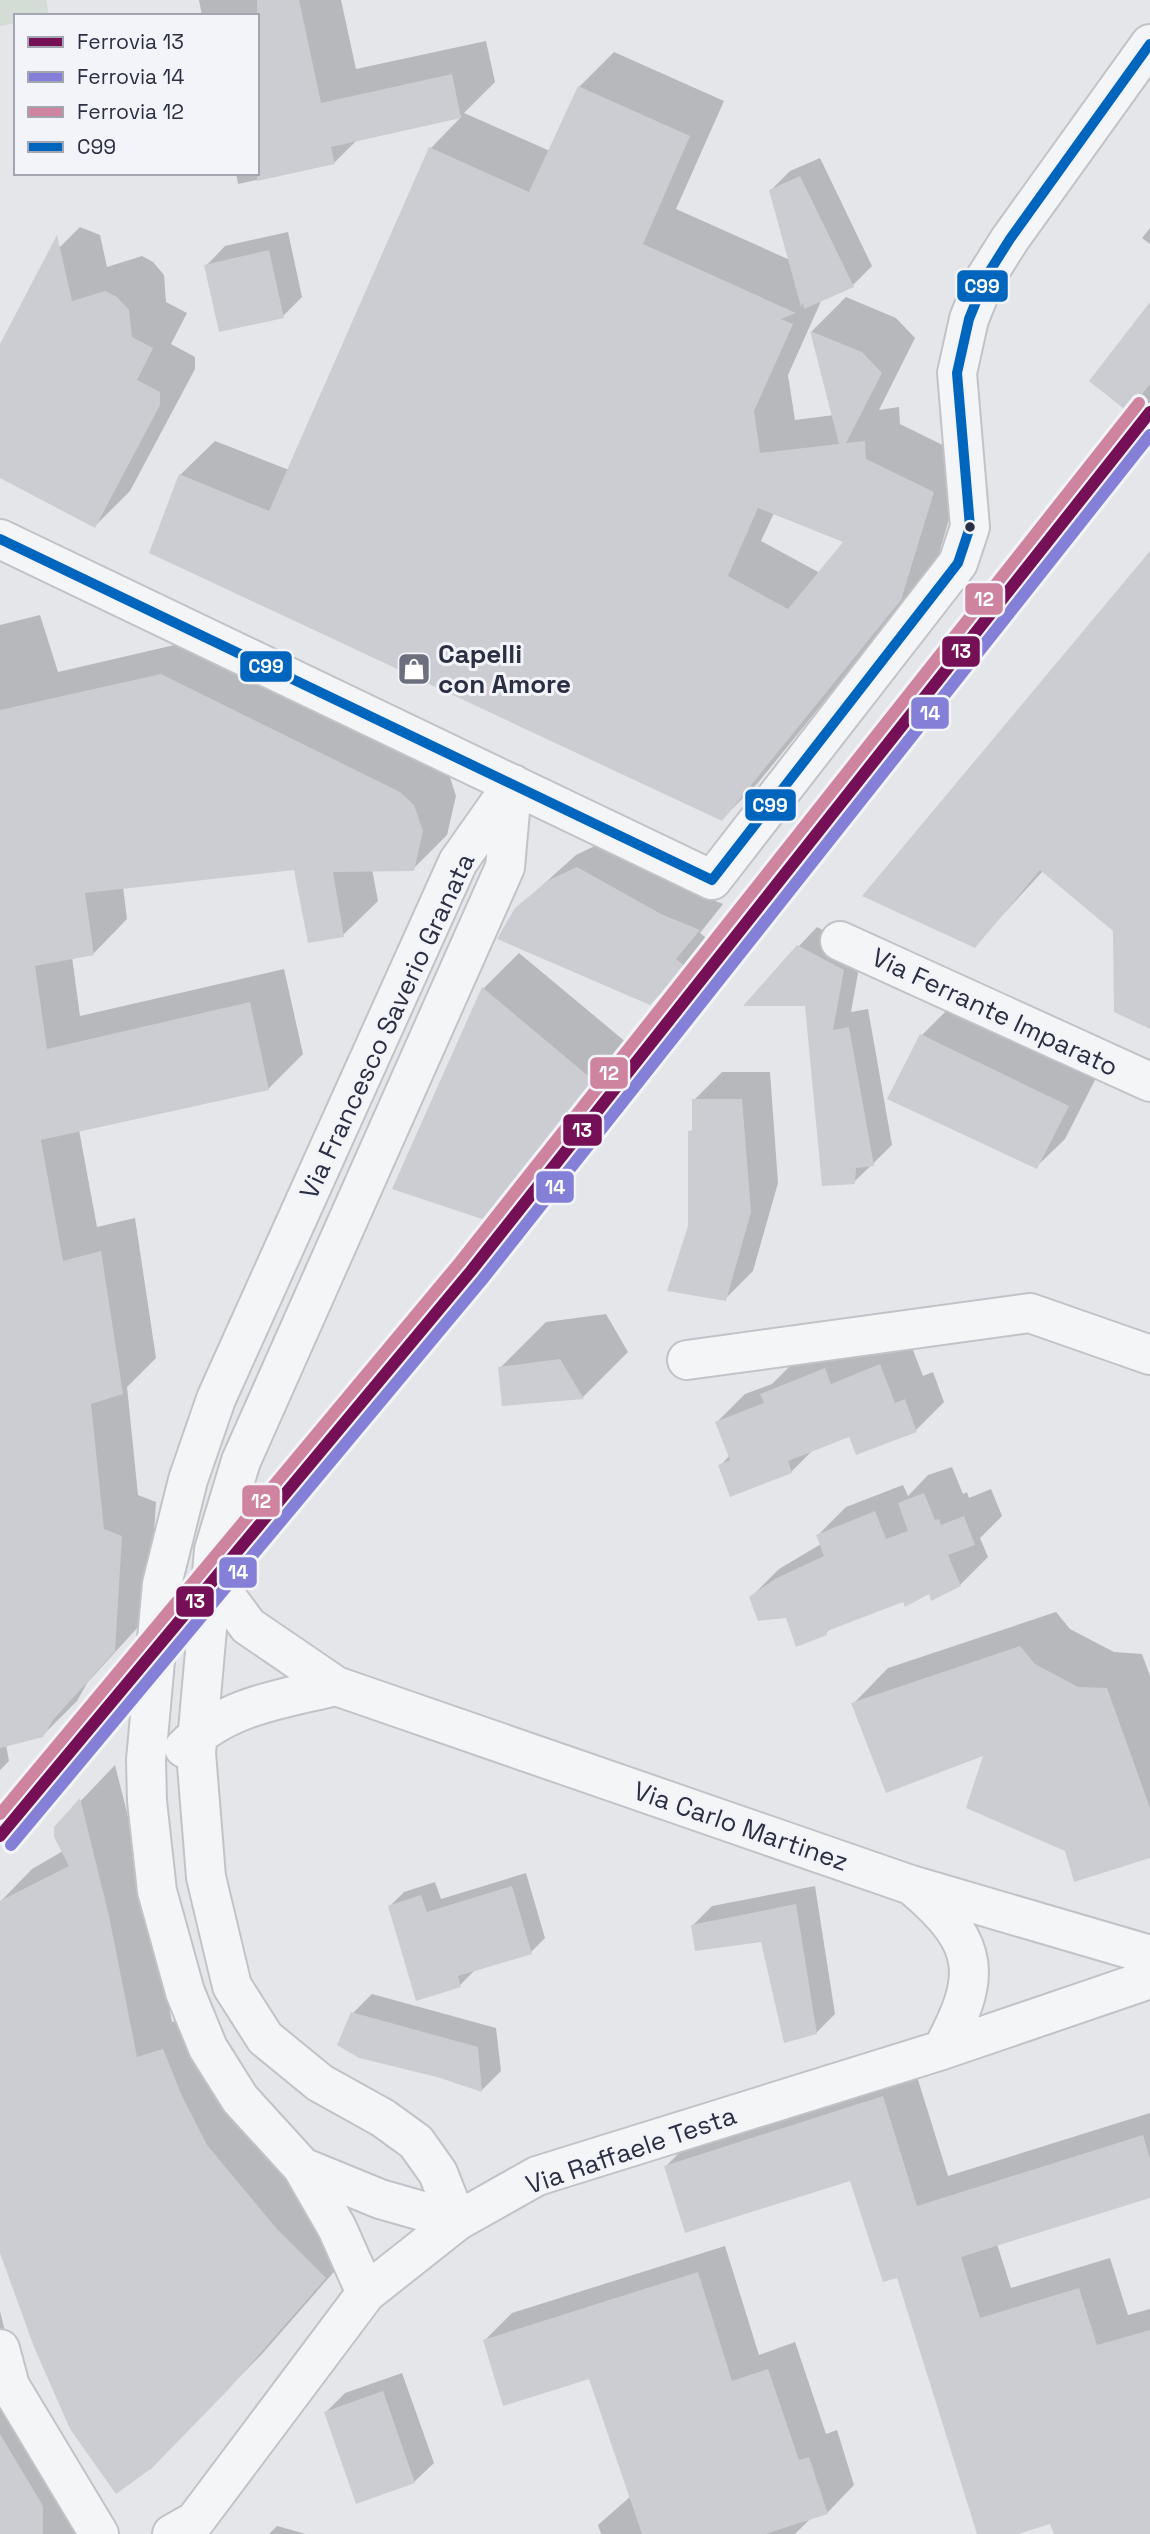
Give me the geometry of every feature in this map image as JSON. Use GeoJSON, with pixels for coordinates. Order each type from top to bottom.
{"type":"FeatureCollection","features":[{"type":"Feature","properties":{"kind":"street"},"geometry":{"type":"LineString","coordinates":[[0,539],[712,880],[958,563],[970,527],[957,373],[969,319],[986,277],[1010,239],[1150,44]]}},
{"type":"Feature","properties":{"kind":"street","name":"Via Francesco Saverio Granata"},"geometry":{"type":"LineString","coordinates":[[457,2221],[438,2173],[416,2143],[383,2118],[320,2083],[265,2038],[232,1986],[206,1877],[196,1753],[214,1550],[241,1461],[505,867],[513,785]]}},
{"type":"Feature","properties":{"kind":"street","name":"Via Francesco Saverio Granata"},"geometry":{"type":"LineString","coordinates":[[366,2293],[337,2228],[302,2168],[240,2099],[208,2048],[185,1992],[157,1891],[147,1801],[146,1760],[162,1584],[188,1480],[216,1399],[458,862],[513,785]]}},
{"type":"Feature","properties":{"kind":"street","name":"Via Ferrante Imparato"},"geometry":{"type":"LineString","coordinates":[[840,941],[1150,1083]]}},
{"type":"Feature","properties":{"kind":"street"},"geometry":{"type":"LineString","coordinates":[[687,1360],[1030,1313],[1150,1355]]}},
{"type":"Feature","properties":{"kind":"street","name":"Via Carlo Martinez"},"geometry":{"type":"LineString","coordinates":[[214,1550],[223,1592],[248,1626],[336,1686],[911,1885],[1150,1955]]}},
{"type":"Feature","properties":{"kind":"street"},"geometry":{"type":"LineString","coordinates":[[147,1801],[168,1764],[198,1734],[240,1709],[336,1686]]}},
{"type":"Feature","properties":{"kind":"street"},"geometry":{"type":"LineString","coordinates":[[911,1885],[944,1913],[963,1946],[971,1975],[968,1997],[942,2050]]}},
{"type":"Feature","properties":{"kind":"street","name":"Via Raffaele Testa"},"geometry":{"type":"LineString","coordinates":[[188,2530],[366,2293],[457,2221],[537,2176],[942,2050],[1150,1979]]}},
{"type":"Feature","properties":{"kind":"street"},"geometry":{"type":"LineString","coordinates":[[302,2168],[380,2199],[457,2221]]}},
{"type":"Feature","properties":{"kind":"street"},"geometry":{"type":"LineString","coordinates":[[0,2349],[10,2386],[99,2534]]}},
{"type":"Feature","properties":{"kind":"shaded area"},"geometry":{"type":"Polygon","coordinates":[[[0,0],[46,0],[49,14],[14,14],[14,23],[0,26],[0,0]]]}},
{"type":"Feature","properties":{"kind":"building"},"geometry":{"type":"Polygon","coordinates":[[[257,0],[299,0],[321,103],[452,74],[461,118],[331,147],[335,164],[257,181],[257,0]]]}},
{"type":"Feature","properties":{"kind":"building"},"geometry":{"type":"Polygon","coordinates":[[[578,86],[690,136],[643,244],[796,313],[781,319],[793,324],[754,411],[760,453],[839,444],[810,331],[862,352],[882,373],[846,443],[865,441],[866,459],[934,492],[901,600],[722,821],[149,553],[179,474],[269,511],[429,147],[529,192],[578,86]],[[758,508],[728,576],[788,609],[843,542],[758,508]]]}},
{"type":"Feature","properties":{"kind":"building"},"geometry":{"type":"Polygon","coordinates":[[[800,176],[854,287],[804,309],[803,302],[801,307],[769,190],[800,176]]]}},
{"type":"Feature","properties":{"kind":"building"},"geometry":{"type":"Polygon","coordinates":[[[57,235],[72,301],[105,291],[117,297],[129,310],[132,337],[153,348],[137,380],[160,392],[160,405],[95,528],[0,478],[0,344],[57,235]]]}},
{"type":"Feature","properties":{"kind":"building"},"geometry":{"type":"Polygon","coordinates":[[[269,250],[284,318],[219,332],[204,265],[269,250]]]}},
{"type":"Feature","properties":{"kind":"building"},"geometry":{"type":"Polygon","coordinates":[[[1150,302],[1150,384],[1128,412],[1089,381],[1150,302]]]}},
{"type":"Feature","properties":{"kind":"building"},"geometry":{"type":"Polygon","coordinates":[[[1150,551],[1150,1029],[1114,1012],[1113,931],[1040,870],[975,948],[862,896],[1150,551]]]}},
{"type":"Feature","properties":{"kind":"building"},"geometry":{"type":"Polygon","coordinates":[[[161,674],[400,792],[414,805],[423,831],[414,871],[333,872],[344,937],[308,943],[294,870],[85,893],[94,955],[35,966],[47,1049],[250,1002],[269,1090],[41,1140],[63,1261],[101,1251],[123,1394],[91,1404],[104,1529],[122,1536],[115,1651],[53,1720],[43,1737],[0,1748],[0,710],[161,674]]]}},
{"type":"Feature","properties":{"kind":"building"},"geometry":{"type":"Polygon","coordinates":[[[577,867],[661,914],[700,930],[676,959],[686,967],[650,1005],[497,939],[515,908],[549,880],[577,867]]]}},
{"type":"Feature","properties":{"kind":"building"},"geometry":{"type":"Polygon","coordinates":[[[797,945],[844,970],[833,1030],[849,1027],[874,1166],[856,1168],[855,1184],[822,1186],[805,1006],[743,1006],[797,945]]]}},
{"type":"Feature","properties":{"kind":"building"},"geometry":{"type":"Polygon","coordinates":[[[482,987],[593,1080],[485,1220],[392,1189],[482,987]]]}},
{"type":"Feature","properties":{"kind":"building"},"geometry":{"type":"Polygon","coordinates":[[[920,1034],[1069,1106],[1037,1169],[887,1099],[920,1034]]]}},
{"type":"Feature","properties":{"kind":"building"},"geometry":{"type":"Polygon","coordinates":[[[692,1099],[742,1099],[751,1212],[726,1301],[667,1291],[688,1226],[688,1131],[692,1131],[692,1099]]]}},
{"type":"Feature","properties":{"kind":"building"},"geometry":{"type":"Polygon","coordinates":[[[560,1359],[584,1399],[502,1406],[498,1367],[560,1359]]]}},
{"type":"Feature","properties":{"kind":"building"},"geometry":{"type":"Polygon","coordinates":[[[880,1364],[895,1403],[905,1399],[917,1432],[856,1455],[849,1437],[788,1461],[792,1473],[730,1497],[718,1465],[730,1460],[715,1422],[764,1403],[760,1394],[825,1368],[831,1384],[880,1364]]]}},
{"type":"Feature","properties":{"kind":"building"},"geometry":{"type":"Polygon","coordinates":[[[924,1493],[935,1520],[939,1519],[941,1525],[964,1516],[975,1545],[948,1555],[961,1586],[931,1601],[929,1594],[905,1607],[903,1602],[827,1631],[827,1635],[796,1647],[786,1618],[758,1621],[749,1597],[775,1579],[824,1556],[816,1535],[875,1511],[886,1539],[908,1531],[898,1503],[924,1493]]]}},
{"type":"Feature","properties":{"kind":"building"},"geometry":{"type":"Polygon","coordinates":[[[1020,1646],[1035,1664],[1078,1687],[1107,1688],[1150,1808],[1150,1858],[1074,1882],[1065,1851],[966,1808],[983,1756],[886,1793],[851,1703],[1020,1646]]]}},
{"type":"Feature","properties":{"kind":"building"},"geometry":{"type":"Polygon","coordinates":[[[80,1798],[109,1916],[137,2057],[163,2049],[182,2096],[207,2145],[277,2229],[326,2278],[228,2390],[152,2468],[116,2494],[70,2429],[34,2347],[0,2253],[0,1901],[69,1866],[54,1837],[54,1827],[80,1798]]]}},
{"type":"Feature","properties":{"kind":"building"},"geometry":{"type":"Polygon","coordinates":[[[512,1886],[532,1954],[458,1976],[461,1987],[416,2001],[388,1906],[421,1895],[427,1912],[512,1886]]]}},
{"type":"Feature","properties":{"kind":"building"},"geometry":{"type":"Polygon","coordinates":[[[796,1904],[817,2034],[784,2043],[761,1942],[695,1951],[691,1925],[796,1904]]]}},
{"type":"Feature","properties":{"kind":"building"},"geometry":{"type":"Polygon","coordinates":[[[351,2012],[478,2047],[482,2092],[437,2077],[359,2058],[337,2045],[351,2012]]]}},
{"type":"Feature","properties":{"kind":"building"},"geometry":{"type":"Polygon","coordinates":[[[883,2096],[917,2206],[1143,2135],[1150,2159],[1150,2198],[961,2257],[980,2318],[1079,2288],[1097,2345],[1150,2330],[1150,2534],[1054,2534],[1050,2524],[1018,2534],[977,2534],[897,2278],[883,2282],[850,2181],[685,2233],[664,2166],[883,2096]]]}},
{"type":"Feature","properties":{"kind":"building"},"geometry":{"type":"Polygon","coordinates":[[[698,2272],[732,2381],[768,2369],[799,2460],[809,2457],[828,2514],[765,2534],[642,2534],[589,2379],[503,2406],[483,2340],[698,2272]]]}},
{"type":"Feature","properties":{"kind":"building"},"geometry":{"type":"Polygon","coordinates":[[[383,2391],[415,2483],[356,2504],[324,2412],[383,2391]]]}},
{"type":"Feature","properties":{"kind":"building"},"geometry":{"type":"Polygon","coordinates":[[[0,2434],[43,2506],[43,2534],[0,2534],[0,2434]]]}},
{"type":"Feature","properties":{"kind":"rail line","name":"12"},"geometry":{"type":"LineString","coordinates":[[0,1814],[460,1262],[1139,403]]}},
{"type":"Feature","properties":{"kind":"rail line","name":"13"},"geometry":{"type":"LineString","coordinates":[[0,1836],[471,1271],[1150,412]]}},
{"type":"Feature","properties":{"kind":"rail line","name":"14"},"geometry":{"type":"LineString","coordinates":[[11,1845],[482,1280],[1150,435]]}},
{"type":"Feature","properties":{"kind":"transit line","name":"C99"},"geometry":{"type":"LineString","coordinates":[[0,539],[712,880],[958,563],[970,527],[957,373],[969,319],[986,277],[1010,239],[1150,44]]}},
{"type":"Feature","properties":{"kind":"place","name":"Capelli con Amore"},"geometry":{"type":"Point","coordinates":[414,669]}}]}
